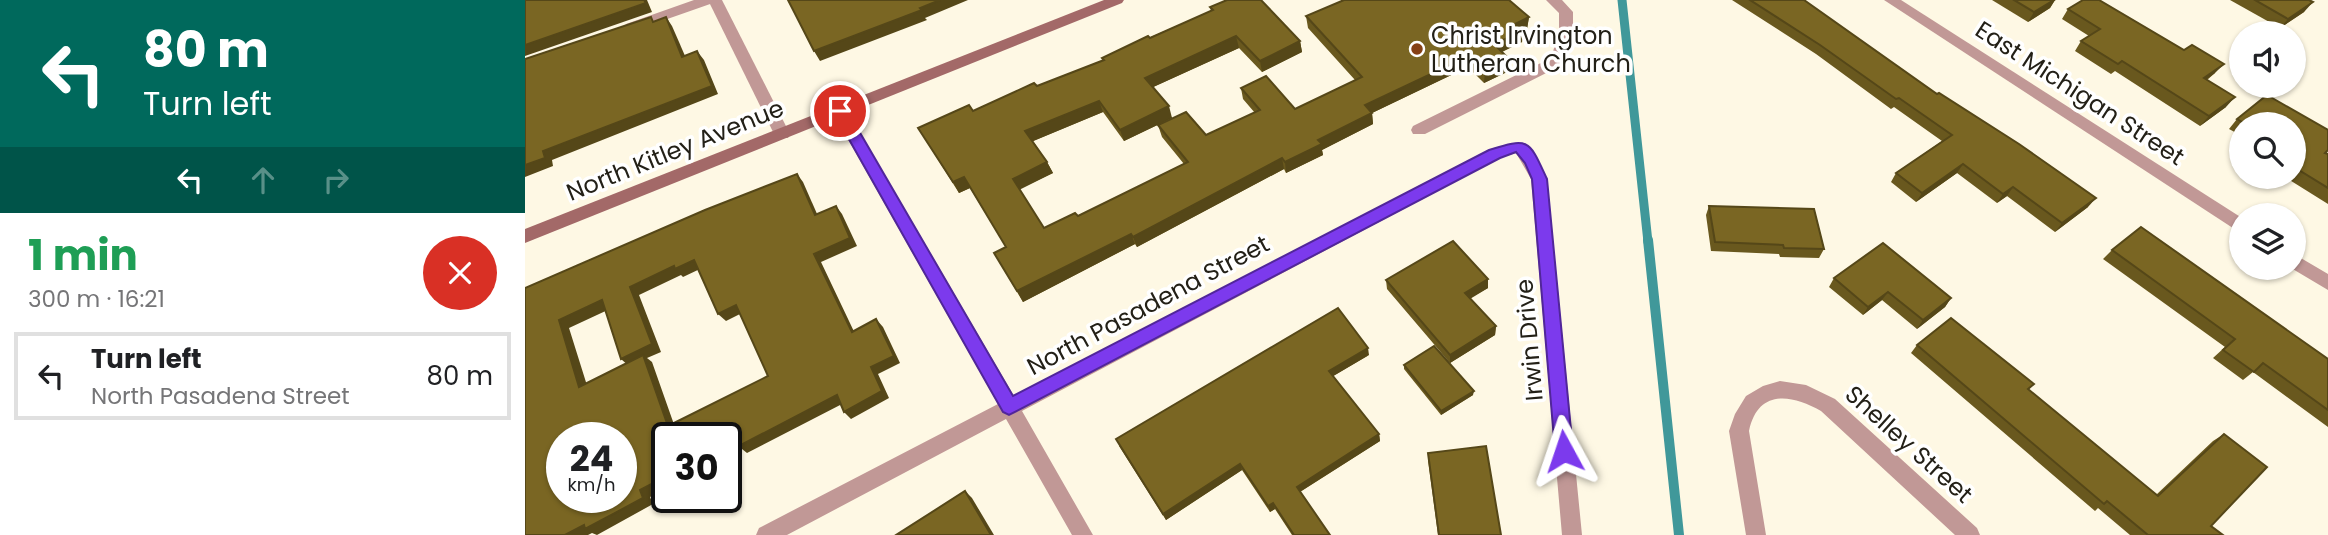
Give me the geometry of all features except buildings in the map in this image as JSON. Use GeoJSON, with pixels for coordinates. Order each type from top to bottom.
{"type":"FeatureCollection","features":[{"type":"Feature","properties":{"kind":"street"},"geometry":{"type":"LineString","coordinates":[[617,32],[708,0]]}},
{"type":"Feature","properties":{"kind":"street"},"geometry":{"type":"LineString","coordinates":[[715,0],[782,134]]}},
{"type":"Feature","properties":{"kind":"street","name":"North Kitley Avenue"},"geometry":{"type":"LineString","coordinates":[[525,236],[1117,0]]}},
{"type":"Feature","properties":{"kind":"street"},"geometry":{"type":"LineString","coordinates":[[1419,130],[1557,61],[1566,32],[1566,12],[1553,0]]}},
{"type":"Feature","properties":{"kind":"street","name":"East Michigan Street"},"geometry":{"type":"LineString","coordinates":[[1891,0],[2229,219]]}},
{"type":"Feature","properties":{"kind":"street"},"geometry":{"type":"LineString","coordinates":[[840,111],[1083,535]]}},
{"type":"Feature","properties":{"kind":"street","name":"North Pasadena Street"},"geometry":{"type":"LineString","coordinates":[[766,535],[1495,154],[1519,146]]}},
{"type":"Feature","properties":{"kind":"street","name":"Irwin Drive"},"geometry":{"type":"LineString","coordinates":[[1519,146],[1531,161],[1539,179],[1571,535]]}},
{"type":"Feature","properties":{"kind":"street"},"geometry":{"type":"LineString","coordinates":[[2306,269],[2328,283]]}},
{"type":"Feature","properties":{"kind":"street","name":"Shelley Street"},"geometry":{"type":"LineString","coordinates":[[1756,535],[1739,430],[1746,408],[1753,400],[1770,392],[1783,390],[1804,392],[1828,405],[1970,535]]}},
{"type":"Feature","properties":{"kind":"waterway"},"geometry":{"type":"LineString","coordinates":[[1622,0],[1648,242]]}},
{"type":"Feature","properties":{"kind":"waterway"},"geometry":{"type":"LineString","coordinates":[[1648,240],[1679,535]]}},
{"type":"Feature","properties":{"kind":"place","name":"Christ Irvington Lutheran Church"},"geometry":{"type":"Point","coordinates":[1417,49]}},
{"type":"Feature","properties":{"kind":"route"},"geometry":{"type":"LineString","coordinates":[[840,111],[1009,407],[1495,154],[1519,146],[1531,161],[1539,179],[1564,451]]}}]}
